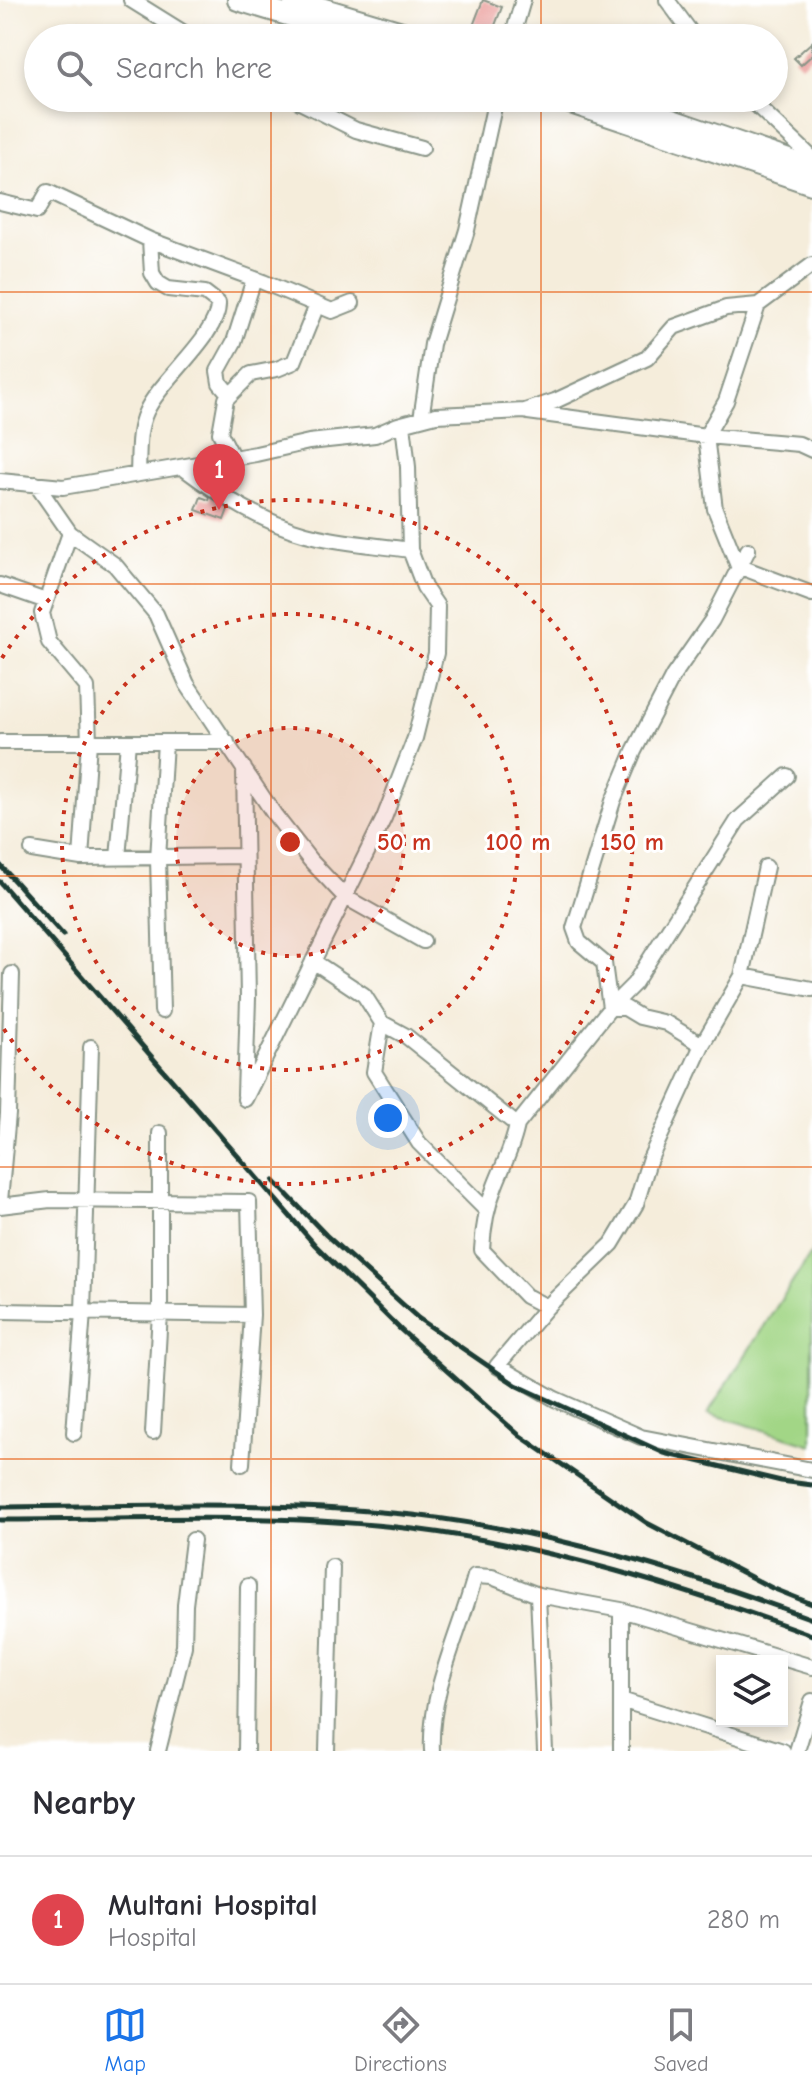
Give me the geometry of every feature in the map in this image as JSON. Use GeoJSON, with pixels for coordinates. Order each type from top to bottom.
{"type":"FeatureCollection","features":[{"type":"Feature","properties":{"kind":"main road"},"geometry":{"type":"LineString","coordinates":[[238,0],[317,24]]}},
{"type":"Feature","properties":{"kind":"main road"},"geometry":{"type":"LineString","coordinates":[[294,0],[375,24]]}},
{"type":"Feature","properties":{"kind":"main road"},"geometry":{"type":"LineString","coordinates":[[598,112],[812,184]]}},
{"type":"Feature","properties":{"kind":"main road"},"geometry":{"type":"LineString","coordinates":[[656,112],[812,157]]}},
{"type":"Feature","properties":{"kind":"street"},"geometry":{"type":"LineString","coordinates":[[131,0],[170,24]]}},
{"type":"Feature","properties":{"kind":"street"},"geometry":{"type":"LineString","coordinates":[[516,24],[523,0]]}},
{"type":"Feature","properties":{"kind":"street"},"geometry":{"type":"LineString","coordinates":[[667,0],[685,24]]}},
{"type":"Feature","properties":{"kind":"street"},"geometry":{"type":"LineString","coordinates":[[320,112],[356,130],[422,148]]}},
{"type":"Feature","properties":{"kind":"street"},"geometry":{"type":"LineString","coordinates":[[421,419],[432,344],[467,230],[493,112]]}},
{"type":"Feature","properties":{"kind":"street"},"geometry":{"type":"LineString","coordinates":[[764,112],[812,157]]}},
{"type":"Feature","properties":{"kind":"street"},"geometry":{"type":"LineString","coordinates":[[0,202],[37,211],[48,192],[150,240],[332,311],[352,303]]}},
{"type":"Feature","properties":{"kind":"street"},"geometry":{"type":"LineString","coordinates":[[138,474],[139,433],[145,412],[214,324],[219,313],[218,303],[205,293],[168,289],[158,283],[152,273],[150,240]]}},
{"type":"Feature","properties":{"kind":"street"},"geometry":{"type":"LineString","coordinates":[[525,411],[555,401],[647,358],[674,327],[726,308],[758,305],[812,265]]}},
{"type":"Feature","properties":{"kind":"street"},"geometry":{"type":"LineString","coordinates":[[230,395],[220,383],[218,371],[234,342],[254,279]]}},
{"type":"Feature","properties":{"kind":"street"},"geometry":{"type":"LineString","coordinates":[[233,458],[220,433],[226,399],[251,374],[294,362],[317,305]]}},
{"type":"Feature","properties":{"kind":"street"},"geometry":{"type":"LineString","coordinates":[[758,305],[726,401],[706,436],[715,509],[738,566],[812,594]]}},
{"type":"Feature","properties":{"kind":"street"},"geometry":{"type":"LineString","coordinates":[[0,481],[63,487],[309,442],[375,435],[436,415],[525,411],[706,436],[799,444],[812,450]]}},
{"type":"Feature","properties":{"kind":"street"},"geometry":{"type":"LineString","coordinates":[[244,766],[248,998],[245,1099],[384,818],[415,738],[436,653],[437,606],[424,587],[410,550],[408,467],[403,424]]}},
{"type":"Feature","properties":{"kind":"street"},"geometry":{"type":"LineString","coordinates":[[182,467],[217,493],[277,524],[307,534],[410,550]]}},
{"type":"Feature","properties":{"kind":"street"},"geometry":{"type":"LineString","coordinates":[[36,484],[70,533],[115,565],[156,614],[187,684],[274,814],[310,860],[345,897],[423,941]]}},
{"type":"Feature","properties":{"kind":"street"},"geometry":{"type":"LineString","coordinates":[[70,533],[42,613],[49,642],[87,687],[89,742],[81,858]]}},
{"type":"Feature","properties":{"kind":"street"},"geometry":{"type":"LineString","coordinates":[[610,1008],[604,963],[579,942],[574,928],[584,891],[613,801],[634,751],[673,676],[712,620],[748,550]]}},
{"type":"Feature","properties":{"kind":"street"},"geometry":{"type":"LineString","coordinates":[[0,585],[46,601]]}},
{"type":"Feature","properties":{"kind":"street"},"geometry":{"type":"LineString","coordinates":[[0,742],[227,742]]}},
{"type":"Feature","properties":{"kind":"street"},"geometry":{"type":"LineString","coordinates":[[118,858],[128,742]]}},
{"type":"Feature","properties":{"kind":"street"},"geometry":{"type":"LineString","coordinates":[[162,1011],[158,859],[165,742]]}},
{"type":"Feature","properties":{"kind":"street"},"geometry":{"type":"LineString","coordinates":[[547,1307],[526,1296],[482,1250],[487,1211],[514,1141],[517,1125],[610,1008],[634,984],[738,820],[787,776]]}},
{"type":"Feature","properties":{"kind":"street"},"geometry":{"type":"LineString","coordinates":[[32,850],[81,858],[245,856]]}},
{"type":"Feature","properties":{"kind":"street"},"geometry":{"type":"LineString","coordinates":[[766,867],[742,976],[702,1045],[649,1161],[636,1204],[612,1244],[547,1307],[497,1366],[555,1399],[641,1437],[812,1470]]}},
{"type":"Feature","properties":{"kind":"street"},"geometry":{"type":"LineString","coordinates":[[313,961],[364,995],[382,1023],[406,1036],[517,1125]]}},
{"type":"Feature","properties":{"kind":"street"},"geometry":{"type":"LineString","coordinates":[[12,974],[8,1114],[1,1195],[86,1202],[249,1202],[252,1315],[242,1464]]}},
{"type":"Feature","properties":{"kind":"street"},"geometry":{"type":"LineString","coordinates":[[742,976],[812,989]]}},
{"type":"Feature","properties":{"kind":"street"},"geometry":{"type":"LineString","coordinates":[[610,1008],[625,1008],[640,1017],[666,1023],[702,1045]]}},
{"type":"Feature","properties":{"kind":"street"},"geometry":{"type":"LineString","coordinates":[[382,1023],[374,1072],[419,1143],[487,1211]]}},
{"type":"Feature","properties":{"kind":"street"},"geometry":{"type":"LineString","coordinates":[[74,1433],[83,1312],[91,1047]]}},
{"type":"Feature","properties":{"kind":"street"},"geometry":{"type":"LineString","coordinates":[[153,1432],[160,1313],[160,1133]]}},
{"type":"Feature","properties":{"kind":"street"},"geometry":{"type":"LineString","coordinates":[[0,1311],[252,1315]]}},
{"type":"Feature","properties":{"kind":"street"},"geometry":{"type":"LineString","coordinates":[[158,1751],[184,1646],[185,1605],[193,1540]]}},
{"type":"Feature","properties":{"kind":"street"},"geometry":{"type":"LineString","coordinates":[[327,1751],[332,1567]]}},
{"type":"Feature","properties":{"kind":"street"},"geometry":{"type":"LineString","coordinates":[[432,1751],[431,1729],[449,1654],[475,1576],[492,1577],[538,1595],[621,1610],[812,1667]]}},
{"type":"Feature","properties":{"kind":"street"},"geometry":{"type":"LineString","coordinates":[[246,1751],[248,1586]]}},
{"type":"Feature","properties":{"kind":"street"},"geometry":{"type":"LineString","coordinates":[[538,1595],[545,1751]]}},
{"type":"Feature","properties":{"kind":"street"},"geometry":{"type":"LineString","coordinates":[[621,1610],[621,1751]]}},
{"type":"Feature","properties":{"kind":"street"},"geometry":{"type":"LineString","coordinates":[[621,1700],[783,1751]]}},
{"type":"Feature","properties":{"kind":"street"},"geometry":{"type":"LineString","coordinates":[[797,1751],[812,1701]]}},
{"type":"Feature","properties":{"kind":"green space"},"geometry":{"type":"Polygon","coordinates":[[[812,1252],[812,1445],[708,1413],[812,1252]]]}},
{"type":"Feature","properties":{"kind":"building"},"geometry":{"type":"Polygon","coordinates":[[[483,0],[502,7],[495,24],[474,24],[483,0]]]}},
{"type":"Feature","properties":{"kind":"building"},"geometry":{"type":"Polygon","coordinates":[[[812,42],[812,55],[801,65],[794,58],[812,42]]]}},
{"type":"Feature","properties":{"kind":"building"},"geometry":{"type":"Polygon","coordinates":[[[213,489],[233,496],[224,520],[196,510],[201,497],[209,500],[213,489]]]}},
{"type":"Feature","properties":{"kind":"railway"},"geometry":{"type":"LineString","coordinates":[[0,865],[63,935]]}},
{"type":"Feature","properties":{"kind":"railway"},"geometry":{"type":"LineString","coordinates":[[0,882],[315,1245],[401,1330],[519,1435],[647,1523],[772,1588],[812,1604]]}},
{"type":"Feature","properties":{"kind":"railway"},"geometry":{"type":"LineString","coordinates":[[274,1181],[326,1235],[418,1318],[516,1385],[664,1453],[781,1481],[812,1485]]}},
{"type":"Feature","properties":{"kind":"railway"},"geometry":{"type":"LineString","coordinates":[[0,1507],[310,1507],[464,1522],[616,1555],[812,1619]]}},
{"type":"Feature","properties":{"kind":"railway"},"geometry":{"type":"LineString","coordinates":[[0,1520],[310,1520],[413,1529],[515,1546],[616,1571],[812,1635]]}},
{"type":"Feature","properties":{"kind":"place","name":"Multani Hospital"},"geometry":{"type":"Point","coordinates":[219,510]}}]}
